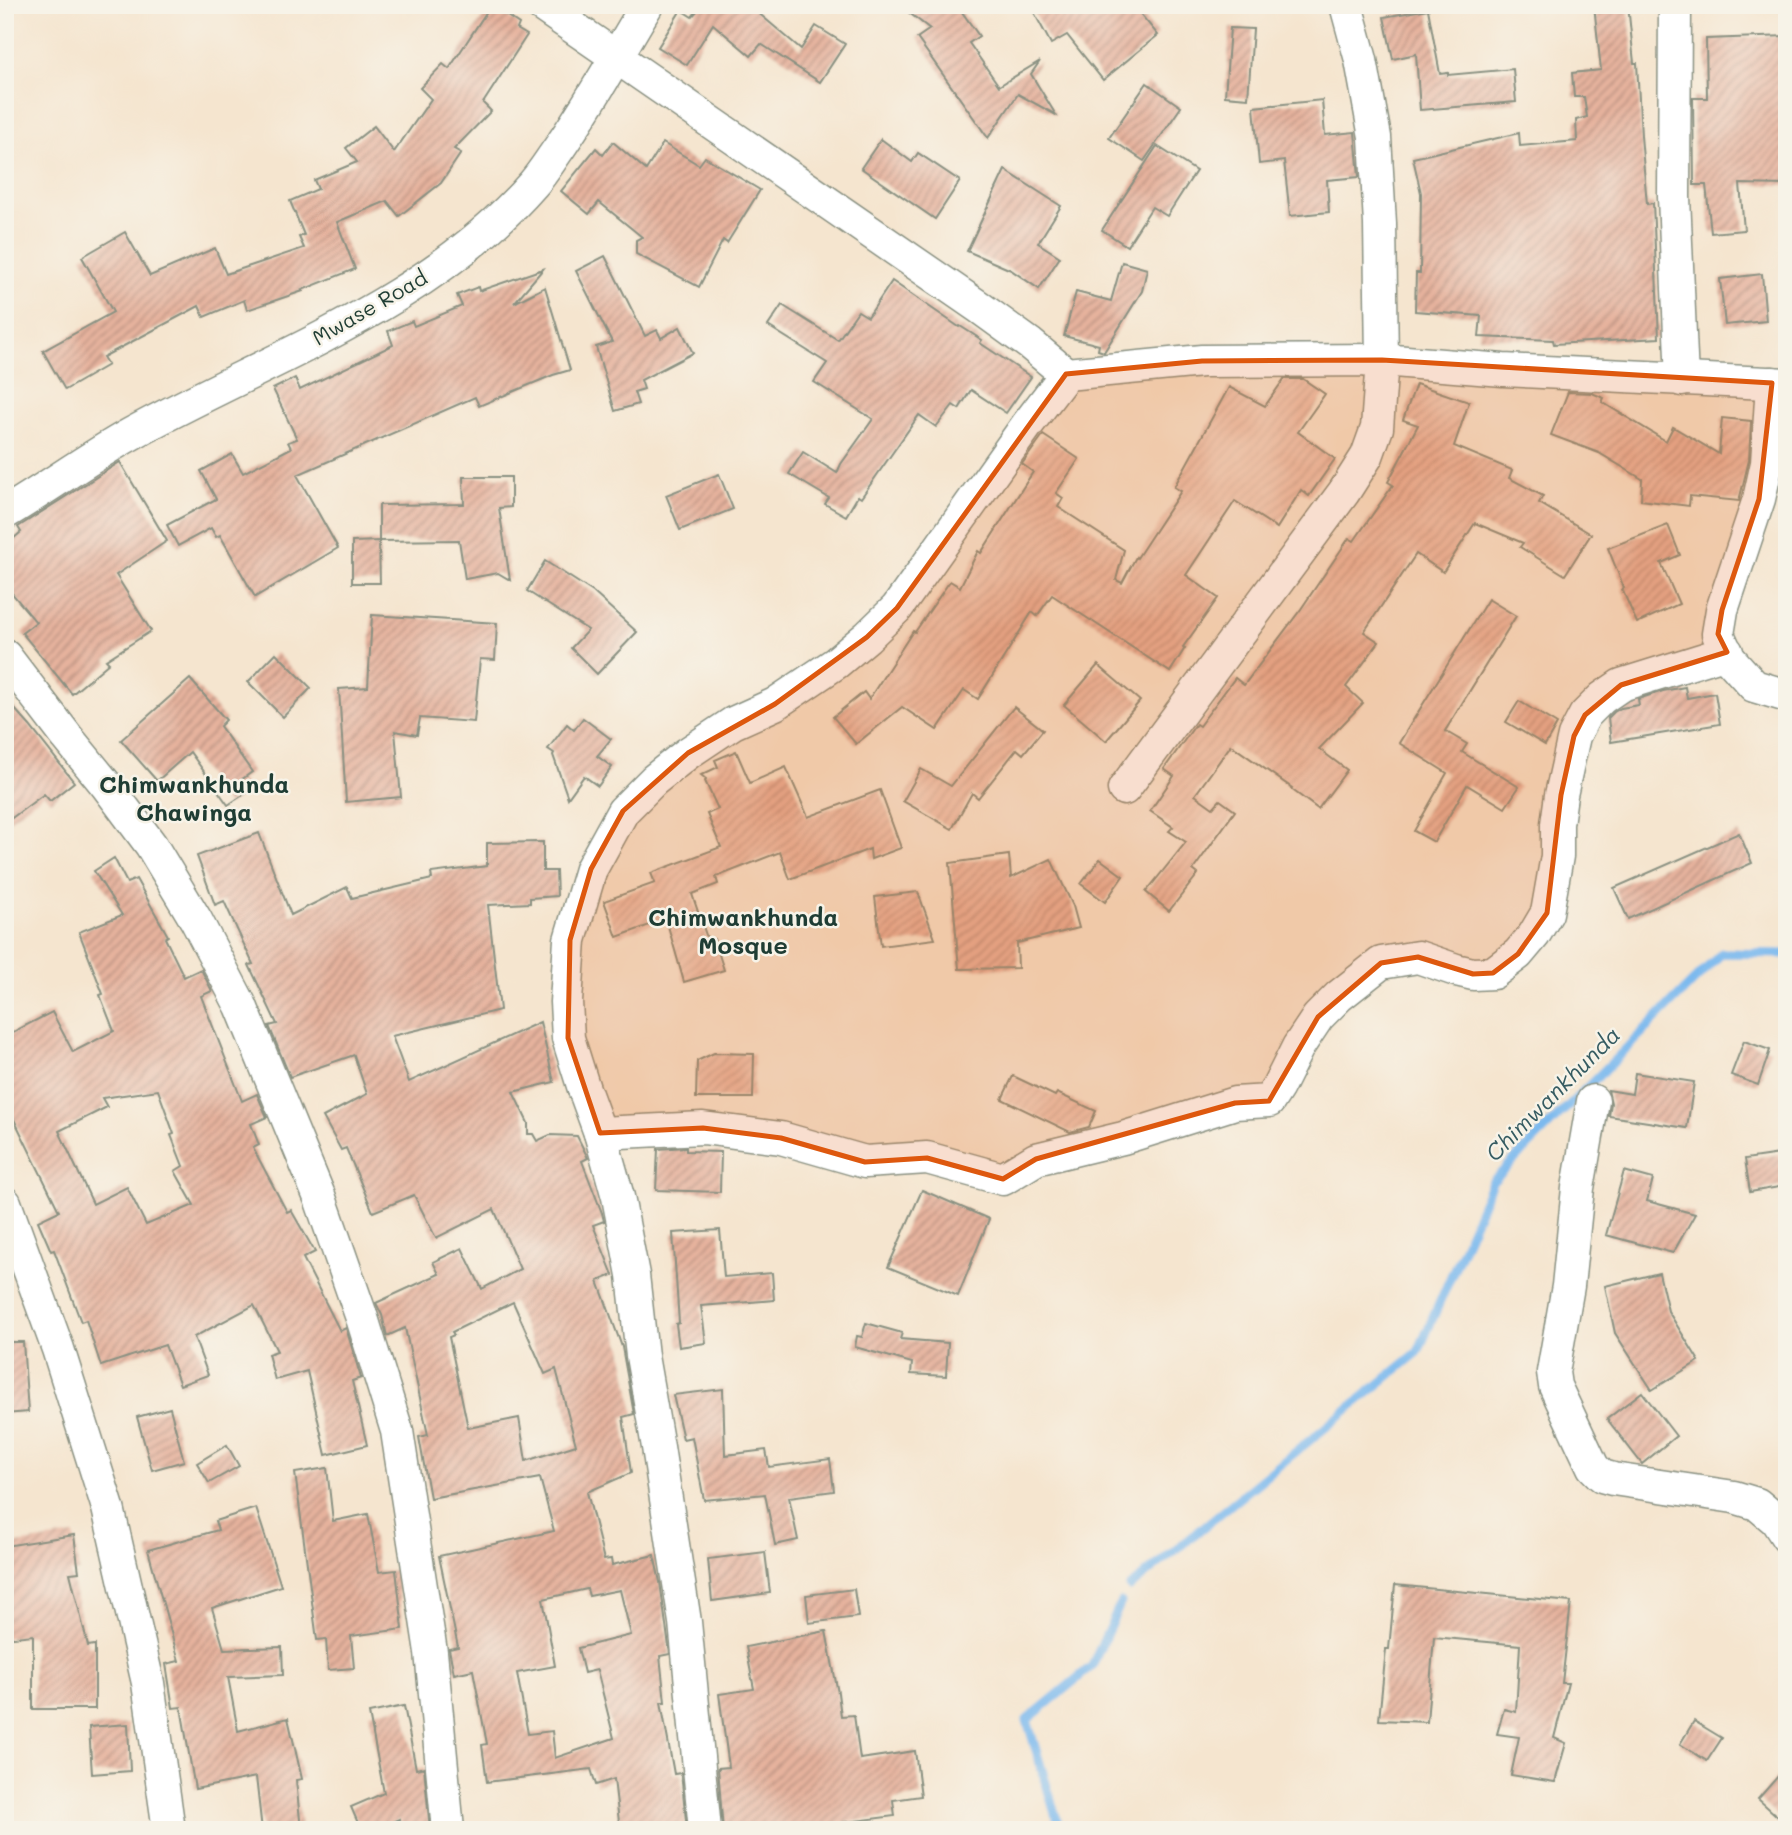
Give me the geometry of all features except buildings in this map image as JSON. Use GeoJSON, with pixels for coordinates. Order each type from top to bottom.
{"type":"FeatureCollection","features":[{"type":"Feature","properties":{"kind":"street"},"geometry":{"type":"LineString","coordinates":[[541,5],[979,307],[1066,374],[1202,361],[1382,360],[1503,370],[1779,384],[1759,499],[1722,610],[1718,634],[1727,652],[1754,687],[1787,696]]}},
{"type":"Feature","properties":{"kind":"street","name":"Mwase Road"},"geometry":{"type":"LineString","coordinates":[[5,513],[130,435],[311,343],[443,266],[489,228],[534,183],[580,119],[647,5]]}},
{"type":"Feature","properties":{"kind":"street"},"geometry":{"type":"LineString","coordinates":[[1124,789],[1344,492],[1367,456],[1377,428],[1382,360],[1380,224],[1375,137],[1361,60],[1346,5]]}},
{"type":"Feature","properties":{"kind":"street"},"geometry":{"type":"LineString","coordinates":[[1675,5],[1675,197],[1682,380]]}},
{"type":"Feature","properties":{"kind":"street"},"geometry":{"type":"LineString","coordinates":[[705,1830],[685,1622],[642,1356],[633,1275],[618,1196],[600,1132],[568,1038],[565,1002],[570,940],[591,869],[623,811],[654,780],[688,753],[733,723],[775,704],[836,663],[877,628],[897,608],[1066,374]]}},
{"type":"Feature","properties":{"kind":"street"},"geometry":{"type":"LineString","coordinates":[[600,1132],[703,1128],[781,1138],[866,1162],[927,1158],[1003,1179],[1036,1159],[1123,1138],[1235,1103],[1269,1101],[1298,1047],[1318,1017],[1339,996],[1381,963],[1418,957],[1473,974],[1493,973],[1518,954],[1547,913],[1556,856],[1561,795],[1574,736],[1585,715],[1602,698],[1621,685],[1727,652]]}},
{"type":"Feature","properties":{"kind":"street"},"geometry":{"type":"LineString","coordinates":[[5,656],[151,845],[196,920],[241,1006],[320,1198],[363,1321],[397,1431],[431,1652],[448,1830]]}},
{"type":"Feature","properties":{"kind":"street"},"geometry":{"type":"LineString","coordinates":[[1592,1101],[1578,1188],[1568,1286],[1553,1372],[1555,1386],[1563,1405],[1593,1467],[1602,1476],[1734,1497],[1757,1504],[1776,1520],[1787,1537]]}},
{"type":"Feature","properties":{"kind":"street"},"geometry":{"type":"LineString","coordinates":[[5,1203],[58,1349],[108,1508],[148,1683],[169,1830]]}},
{"type":"Feature","properties":{"kind":"highlighted area"},"geometry":{"type":"Polygon","coordinates":[[[1382,360],[1772,383],[1759,499],[1722,610],[1718,634],[1727,652],[1621,685],[1585,715],[1574,736],[1561,795],[1547,913],[1518,954],[1493,973],[1473,974],[1418,957],[1381,963],[1318,1017],[1269,1101],[1235,1103],[1036,1159],[1003,1179],[927,1158],[865,1162],[781,1138],[703,1128],[600,1133],[568,1038],[570,940],[591,869],[623,811],[688,753],[775,704],[867,637],[897,608],[1066,374],[1202,361],[1382,360]]]}},
{"type":"Feature","properties":{"kind":"waterway","name":"Chimwankhunda"},"geometry":{"type":"LineString","coordinates":[[1130,1587],[1418,1352],[1492,1182],[1722,953],[1787,954]]}},
{"type":"Feature","properties":{"kind":"waterway","name":"Chimwankhunda"},"geometry":{"type":"LineString","coordinates":[[1060,1830],[1027,1720],[1092,1666],[1121,1602]]}},
{"type":"Feature","properties":{"kind":"district","name":"Chimwankhunda Chawinga"},"geometry":{"type":"Point","coordinates":[194,799]}},
{"type":"Feature","properties":{"kind":"district","name":"Chimwankhunda Mosque"},"geometry":{"type":"Point","coordinates":[743,932]}}]}
